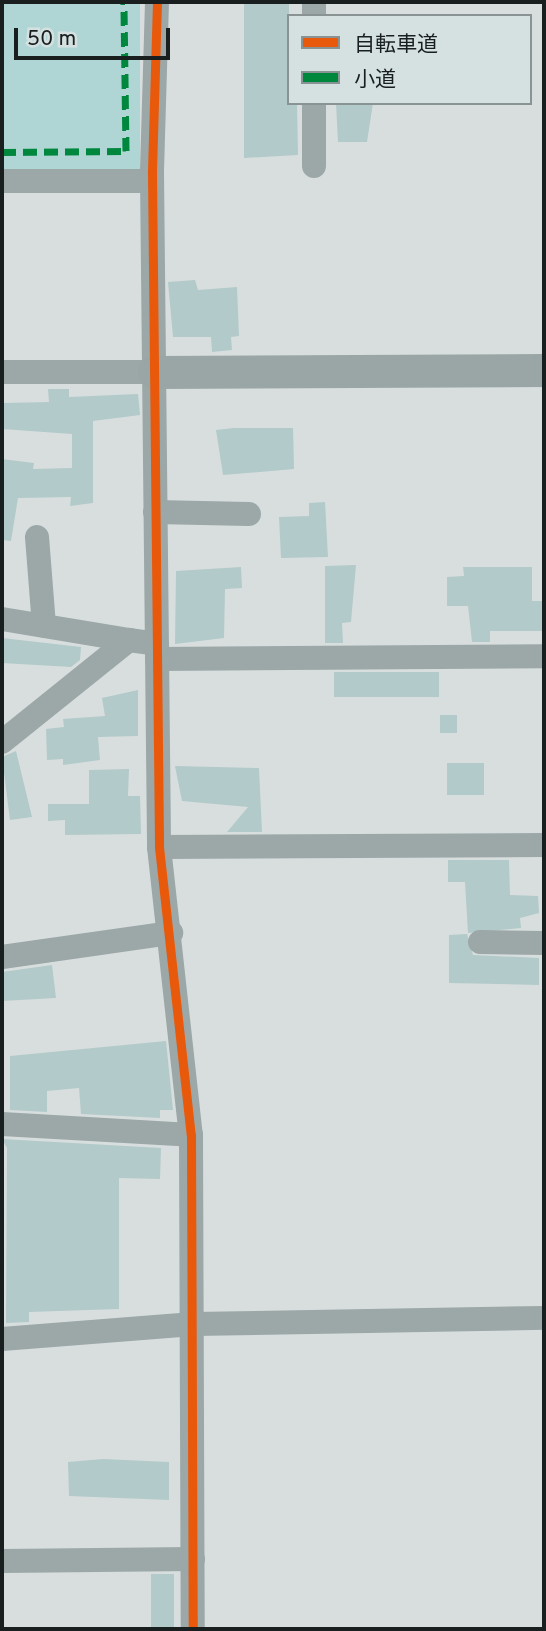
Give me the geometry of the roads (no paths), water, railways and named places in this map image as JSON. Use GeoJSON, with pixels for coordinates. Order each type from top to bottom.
{"type":"FeatureCollection","features":[{"type":"Feature","properties":{"kind":"street"},"geometry":{"type":"LineString","coordinates":[[157,2],[152,181],[159,847],[171,933],[191,1135],[193,1629]]}},
{"type":"Feature","properties":{"kind":"street"},"geometry":{"type":"LineString","coordinates":[[314,105],[314,166]]}},
{"type":"Feature","properties":{"kind":"street"},"geometry":{"type":"LineString","coordinates":[[2,181],[152,181]]}},
{"type":"Feature","properties":{"kind":"street"},"geometry":{"type":"LineString","coordinates":[[2,372],[544,370]]}},
{"type":"Feature","properties":{"kind":"street"},"geometry":{"type":"LineString","coordinates":[[155,512],[249,514]]}},
{"type":"Feature","properties":{"kind":"street"},"geometry":{"type":"LineString","coordinates":[[37,537],[44,626]]}},
{"type":"Feature","properties":{"kind":"street"},"geometry":{"type":"LineString","coordinates":[[2,619],[129,640],[157,651],[544,656]]}},
{"type":"Feature","properties":{"kind":"street"},"geometry":{"type":"LineString","coordinates":[[2,742],[129,640]]}},
{"type":"Feature","properties":{"kind":"street"},"geometry":{"type":"LineString","coordinates":[[159,847],[544,845]]}},
{"type":"Feature","properties":{"kind":"street"},"geometry":{"type":"LineString","coordinates":[[4,951],[171,933]]}},
{"type":"Feature","properties":{"kind":"street"},"geometry":{"type":"LineString","coordinates":[[480,942],[544,943]]}},
{"type":"Feature","properties":{"kind":"street"},"geometry":{"type":"LineString","coordinates":[[2,1124],[191,1135]]}},
{"type":"Feature","properties":{"kind":"street"},"geometry":{"type":"LineString","coordinates":[[2,1339],[193,1324],[544,1318]]}},
{"type":"Feature","properties":{"kind":"street"},"geometry":{"type":"LineString","coordinates":[[2,1561],[192,1559]]}}]}
